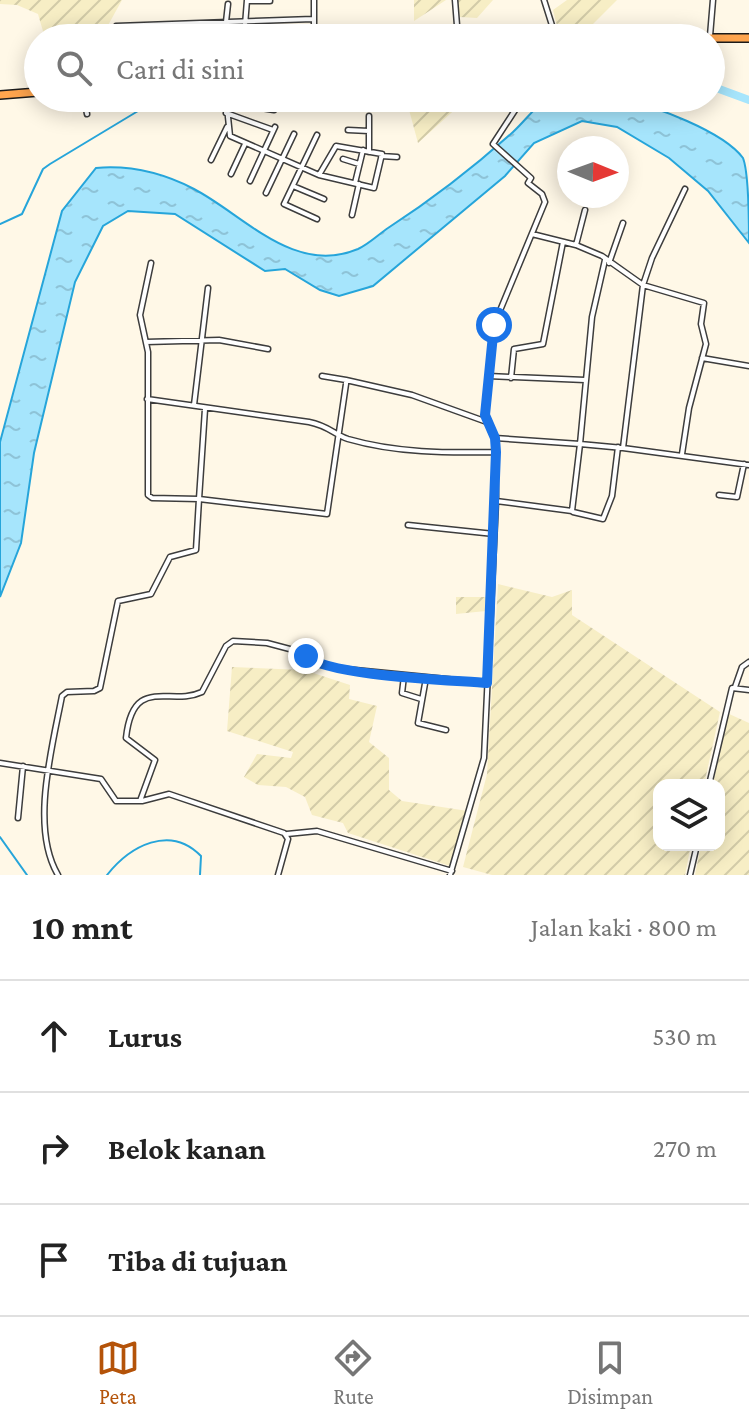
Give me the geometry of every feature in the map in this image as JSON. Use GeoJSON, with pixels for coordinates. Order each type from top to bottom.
{"type":"FeatureCollection","features":[{"type":"Feature","properties":{"kind":"highway"},"geometry":{"type":"LineString","coordinates":[[725,37],[749,38]]}},
{"type":"Feature","properties":{"kind":"highway"},"geometry":{"type":"LineString","coordinates":[[0,95],[24,93]]}},
{"type":"Feature","properties":{"kind":"street"},"geometry":{"type":"LineString","coordinates":[[246,24],[247,0],[270,1]]}},
{"type":"Feature","properties":{"kind":"street"},"geometry":{"type":"LineString","coordinates":[[313,24],[314,0]]}},
{"type":"Feature","properties":{"kind":"street"},"geometry":{"type":"LineString","coordinates":[[455,0],[457,24]]}},
{"type":"Feature","properties":{"kind":"street"},"geometry":{"type":"LineString","coordinates":[[544,0],[552,24]]}},
{"type":"Feature","properties":{"kind":"street"},"geometry":{"type":"LineString","coordinates":[[711,24],[713,0]]}},
{"type":"Feature","properties":{"kind":"street"},"geometry":{"type":"LineString","coordinates":[[226,23],[228,4]]}},
{"type":"Feature","properties":{"kind":"street"},"geometry":{"type":"LineString","coordinates":[[189,24],[313,19]]}},
{"type":"Feature","properties":{"kind":"street"},"geometry":{"type":"LineString","coordinates":[[0,763],[101,779],[116,801],[140,801],[169,794],[287,834],[317,831],[451,873],[482,771],[496,501],[495,438],[487,422],[487,376],[494,325],[545,202],[542,194],[529,186],[531,178],[526,172],[494,146],[493,142],[513,112]]}},
{"type":"Feature","properties":{"kind":"street"},"geometry":{"type":"LineString","coordinates":[[250,181],[264,151],[274,129],[226,113],[230,136],[264,151],[301,169],[319,175],[374,188],[381,156]]}},
{"type":"Feature","properties":{"kind":"street"},"geometry":{"type":"LineString","coordinates":[[352,215],[360,164],[366,151],[369,116]]}},
{"type":"Feature","properties":{"kind":"street"},"geometry":{"type":"LineString","coordinates":[[211,160],[227,127]]}},
{"type":"Feature","properties":{"kind":"street"},"geometry":{"type":"LineString","coordinates":[[348,130],[369,131]]}},
{"type":"Feature","properties":{"kind":"street"},"geometry":{"type":"LineString","coordinates":[[266,193],[294,134]]}},
{"type":"Feature","properties":{"kind":"street"},"geometry":{"type":"LineString","coordinates":[[317,135],[284,204],[317,219]]}},
{"type":"Feature","properties":{"kind":"street"},"geometry":{"type":"LineString","coordinates":[[231,174],[245,143]]}},
{"type":"Feature","properties":{"kind":"street"},"geometry":{"type":"LineString","coordinates":[[319,175],[336,146],[397,157]]}},
{"type":"Feature","properties":{"kind":"street"},"geometry":{"type":"LineString","coordinates":[[343,159],[360,164]]}},
{"type":"Feature","properties":{"kind":"street"},"geometry":{"type":"LineString","coordinates":[[293,186],[324,199]]}},
{"type":"Feature","properties":{"kind":"street"},"geometry":{"type":"LineString","coordinates":[[496,501],[603,519],[612,496],[643,285],[652,258],[685,189]]}},
{"type":"Feature","properties":{"kind":"street"},"geometry":{"type":"LineString","coordinates":[[576,245],[585,210]]}},
{"type":"Feature","properties":{"kind":"street"},"geometry":{"type":"LineString","coordinates":[[571,512],[592,317],[607,262],[623,223]]}},
{"type":"Feature","properties":{"kind":"street"},"geometry":{"type":"LineString","coordinates":[[532,234],[576,245],[643,285],[704,303],[701,324],[706,336],[682,454]]}},
{"type":"Feature","properties":{"kind":"street"},"geometry":{"type":"LineString","coordinates":[[511,378],[514,349],[543,344],[563,242]]}},
{"type":"Feature","properties":{"kind":"street"},"geometry":{"type":"LineString","coordinates":[[151,263],[140,315],[146,342],[149,497],[199,499],[327,514],[346,380]]}},
{"type":"Feature","properties":{"kind":"street"},"geometry":{"type":"LineString","coordinates":[[194,405],[208,288]]}},
{"type":"Feature","properties":{"kind":"street"},"geometry":{"type":"LineString","coordinates":[[146,342],[203,340],[268,349]]}},
{"type":"Feature","properties":{"kind":"street"},"geometry":{"type":"LineString","coordinates":[[702,358],[749,366]]}},
{"type":"Feature","properties":{"kind":"street"},"geometry":{"type":"LineString","coordinates":[[322,376],[412,395],[487,422]]}},
{"type":"Feature","properties":{"kind":"street"},"geometry":{"type":"LineString","coordinates":[[487,376],[585,380]]}},
{"type":"Feature","properties":{"kind":"street"},"geometry":{"type":"LineString","coordinates":[[147,399],[330,426],[338,435],[430,453],[496,452]]}},
{"type":"Feature","properties":{"kind":"street"},"geometry":{"type":"LineString","coordinates":[[58,875],[47,851],[43,815],[63,693],[100,688],[118,601],[151,594],[170,557],[195,552],[205,409]]}},
{"type":"Feature","properties":{"kind":"street"},"geometry":{"type":"LineString","coordinates":[[495,438],[620,447],[747,464],[737,497],[719,495]]}},
{"type":"Feature","properties":{"kind":"street"},"geometry":{"type":"LineString","coordinates":[[408,525],[494,534]]}},
{"type":"Feature","properties":{"kind":"street"},"geometry":{"type":"LineString","coordinates":[[140,801],[155,760],[127,739],[134,711],[153,696],[202,692],[226,646],[233,641],[267,643],[301,652],[317,664],[487,683]]}},
{"type":"Feature","properties":{"kind":"street"},"geometry":{"type":"LineString","coordinates":[[710,779],[726,706],[742,667],[749,662]]}},
{"type":"Feature","properties":{"kind":"street"},"geometry":{"type":"LineString","coordinates":[[404,676],[402,693],[421,699]]}},
{"type":"Feature","properties":{"kind":"street"},"geometry":{"type":"LineString","coordinates":[[426,678],[418,723],[446,730]]}},
{"type":"Feature","properties":{"kind":"street"},"geometry":{"type":"LineString","coordinates":[[735,687],[749,690]]}},
{"type":"Feature","properties":{"kind":"street"},"geometry":{"type":"LineString","coordinates":[[18,818],[23,766]]}},
{"type":"Feature","properties":{"kind":"street"},"geometry":{"type":"LineString","coordinates":[[278,875],[287,834]]}},
{"type":"Feature","properties":{"kind":"street"},"geometry":{"type":"LineString","coordinates":[[690,875],[696,851]]}},
{"type":"Feature","properties":{"kind":"shaded area"},"geometry":{"type":"Polygon","coordinates":[[[0,0],[122,0],[109,24],[41,24],[38,14],[17,5],[0,4],[0,0]]]}},
{"type":"Feature","properties":{"kind":"shaded area"},"geometry":{"type":"Polygon","coordinates":[[[414,0],[446,0],[414,21],[414,0]]]}},
{"type":"Feature","properties":{"kind":"shaded area"},"geometry":{"type":"Polygon","coordinates":[[[457,0],[493,0],[477,18],[460,17],[457,0]]]}},
{"type":"Feature","properties":{"kind":"shaded area"},"geometry":{"type":"Polygon","coordinates":[[[567,0],[617,0],[593,24],[556,24],[553,10],[567,0]]]}},
{"type":"Feature","properties":{"kind":"shaded area"},"geometry":{"type":"Polygon","coordinates":[[[410,112],[452,112],[418,143],[410,112]]]}},
{"type":"Feature","properties":{"kind":"shaded area"},"geometry":{"type":"Polygon","coordinates":[[[498,584],[552,597],[572,590],[572,615],[720,712],[705,779],[653,779],[653,851],[690,851],[685,875],[492,875],[463,867],[487,774],[498,584]]]}},
{"type":"Feature","properties":{"kind":"shaded area"},"geometry":{"type":"Polygon","coordinates":[[[456,597],[488,597],[486,611],[456,614],[456,597]]]}},
{"type":"Feature","properties":{"kind":"shaded area"},"geometry":{"type":"Polygon","coordinates":[[[232,667],[304,670],[350,685],[349,699],[377,706],[369,742],[389,758],[389,790],[402,801],[468,811],[450,866],[348,833],[343,823],[312,815],[305,797],[286,787],[258,785],[244,777],[257,754],[291,758],[293,752],[227,731],[232,667]]]}},
{"type":"Feature","properties":{"kind":"shaded area"},"geometry":{"type":"Polygon","coordinates":[[[727,713],[749,723],[749,875],[695,875],[700,851],[725,851],[725,779],[714,779],[727,713]]]}},
{"type":"Feature","properties":{"kind":"water"},"geometry":{"type":"Polygon","coordinates":[[[532,112],[664,112],[704,129],[743,158],[749,243],[708,191],[669,158],[617,127],[582,121],[534,143],[505,176],[373,286],[339,296],[320,290],[285,269],[265,271],[175,214],[128,211],[103,226],[75,282],[34,453],[21,543],[0,597],[0,442],[62,211],[96,168],[134,169],[170,179],[194,189],[291,249],[312,255],[335,255],[362,247],[468,171],[532,112]]]}},
{"type":"Feature","properties":{"kind":"waterway"},"geometry":{"type":"LineString","coordinates":[[725,91],[749,100]]}},
{"type":"Feature","properties":{"kind":"waterway"},"geometry":{"type":"LineString","coordinates":[[0,224],[22,214],[43,169],[136,112]]}},
{"type":"Feature","properties":{"kind":"waterway"},"geometry":{"type":"LineString","coordinates":[[0,837],[27,875]]}},
{"type":"Feature","properties":{"kind":"waterway"},"geometry":{"type":"LineString","coordinates":[[107,875],[127,855],[164,840],[189,846],[201,856],[200,875]]}},
{"type":"Feature","properties":{"kind":"route"},"geometry":{"type":"LineString","coordinates":[[306,656],[317,664],[345,669],[487,683],[496,452],[495,438],[485,415],[494,325]]}}]}
